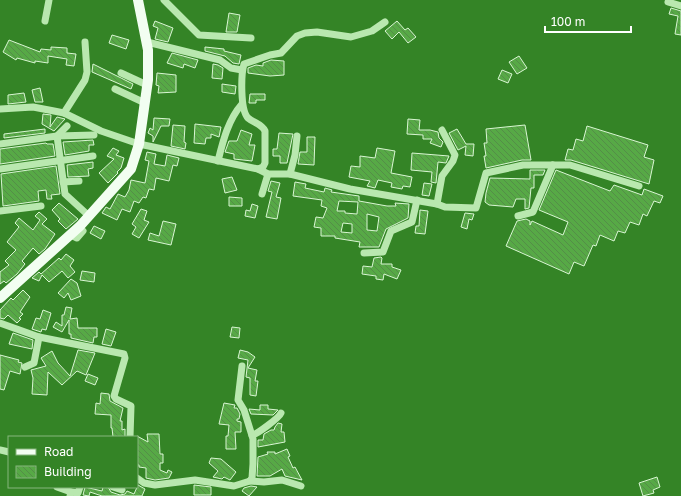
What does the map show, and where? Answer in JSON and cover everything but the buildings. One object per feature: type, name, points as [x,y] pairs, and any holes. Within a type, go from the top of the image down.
[{"type":"main road","points":[[0,298],[71,235],[131,169],[139,144],[149,61],[147,42],[138,0]]},
{"type":"street","points":[[45,21],[49,0]]},
{"type":"street","points":[[164,0],[199,35],[251,38]]},
{"type":"street","points":[[668,2],[681,6]]},
{"type":"street","points":[[258,169],[265,163],[265,131],[264,127],[248,118],[242,104],[242,70],[244,64],[248,61],[281,53],[301,34],[317,32],[351,37],[372,31],[385,22]]},
{"type":"street","points":[[64,113],[85,80],[87,72],[85,42]]},
{"type":"street","points":[[147,42],[220,60],[231,68],[242,70]]},
{"type":"street","points":[[121,73],[147,85]]},
{"type":"street","points":[[115,89],[145,103]]},
{"type":"street","points":[[218,160],[224,136],[237,110],[242,104]]},
{"type":"street","points":[[0,109],[36,107],[64,113],[101,131],[139,144],[258,169],[268,174],[290,174],[350,189],[417,200],[446,207],[475,209],[487,172],[523,165],[577,166],[639,186]]},
{"type":"street","points":[[57,136],[67,126]]},
{"type":"street","points":[[437,204],[442,176],[453,161],[455,155],[442,130]]},
{"type":"street","points":[[0,144],[57,136],[94,135]]},
{"type":"street","points":[[57,136],[63,182],[68,198],[89,216]]},
{"type":"street","points":[[290,174],[295,155],[297,136]]},
{"type":"street","points":[[0,169],[93,156]]},
{"type":"street","points":[[518,216],[533,212],[553,165]]},
{"type":"street","points":[[262,194],[268,174]]},
{"type":"street","points":[[63,182],[79,181]]},
{"type":"street","points":[[364,253],[383,252],[391,232],[412,222],[417,200]]},
{"type":"street","points":[[0,211],[41,206]]},
{"type":"street","points":[[71,235],[77,238],[83,231]]},
{"type":"street","points":[[0,323],[39,337],[124,354],[126,358],[114,396],[116,399],[130,406],[130,436]]},
{"type":"street","points":[[25,367],[34,363],[39,337]]},
{"type":"street","points":[[242,366],[238,395],[252,435],[253,464],[252,478],[250,481]]},
{"type":"street","points":[[252,435],[260,432],[266,425],[276,420],[281,413]]},
{"type":"street","points":[[138,479],[155,485],[195,480],[234,486],[250,481],[264,482],[282,480],[301,486]]},
{"type":"street","points":[[59,488],[70,494],[76,494],[79,488]]}]
